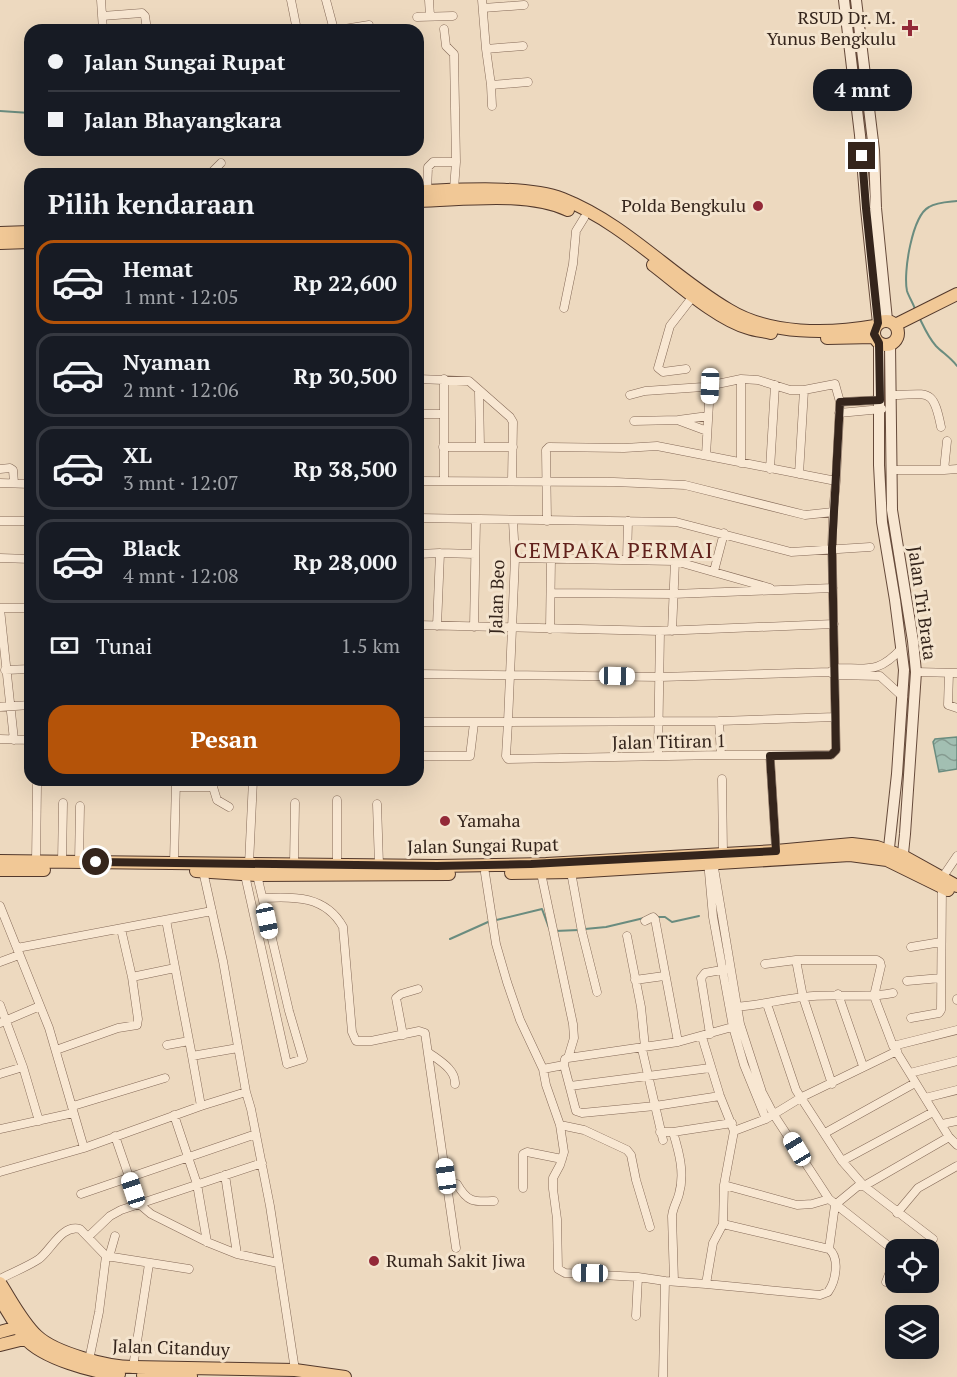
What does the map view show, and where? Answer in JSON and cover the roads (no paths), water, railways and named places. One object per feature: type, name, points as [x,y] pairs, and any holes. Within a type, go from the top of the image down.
[{"type":"main road","points":[[424,200],[506,190],[561,198],[603,219],[696,292]]},
{"type":"main road","points":[[424,191],[536,202],[560,207],[584,218],[617,238],[696,292],[735,313],[777,327],[822,331],[885,331],[910,323],[957,294]]},
{"type":"main road","points":[[0,234],[24,232]]},
{"type":"main road","points":[[0,243],[24,242]]},
{"type":"main road","points":[[926,314],[957,301]]},
{"type":"main road","name":"Jalan Sungai Rupat","points":[[0,861],[79,862],[203,871],[541,873],[852,844],[888,855],[957,886]]},
{"type":"main road","name":"Jalan Sungai Rupat","points":[[0,870],[174,863],[250,871],[294,864],[546,864],[888,855]]},
{"type":"main road","name":"Jalan Sungai Rupat","points":[[942,881],[957,895]]},
{"type":"main road","name":"Jalan Citanduy","points":[[0,1281],[23,1325],[48,1353],[109,1374],[247,1377]]},
{"type":"main road","points":[[0,1299],[23,1325],[0,1332]]},
{"type":"main road","points":[[0,1345],[32,1337]]},
{"type":"main road","name":"Jalan Citanduy","points":[[32,1337],[89,1360],[119,1367],[295,1370],[345,1377]]},
{"type":"street","points":[[101,0],[103,24]]},
{"type":"street","points":[[291,0],[296,24]]},
{"type":"street","points":[[326,0],[334,24]]},
{"type":"street","points":[[429,0],[430,16]]},
{"type":"street","points":[[844,0],[885,331]]},
{"type":"street","points":[[856,0],[874,150],[875,248]]},
{"type":"street","points":[[492,106],[492,85],[486,49],[483,4],[524,5]]},
{"type":"street","points":[[102,16],[142,13],[146,24]]},
{"type":"street","points":[[417,17],[453,16]]},
{"type":"street","points":[[444,29],[446,46],[454,54],[456,96],[454,195]]},
{"type":"street","points":[[486,49],[523,46]]},
{"type":"street","points":[[492,85],[528,82]]},
{"type":"street","points":[[424,187],[430,164],[456,162]]},
{"type":"street","points":[[216,168],[221,163]]},
{"type":"street","points":[[564,308],[573,264],[576,231],[584,218]]},
{"type":"street","points":[[686,369],[663,372],[658,368],[670,326],[696,292]]},
{"type":"street","name":"Jalan Tri Brata","points":[[885,331],[891,395],[884,406],[892,470],[892,510],[901,599],[904,749],[902,861]]},
{"type":"street","name":"Jalan Tri Brata","points":[[885,331],[884,406],[879,465],[882,522],[913,640],[916,672],[888,855]]},
{"type":"street","points":[[424,379],[469,381],[510,417],[513,422],[513,481]]},
{"type":"street","points":[[444,379],[444,481]]},
{"type":"street","points":[[741,379],[741,464]]},
{"type":"street","points":[[424,722],[659,722],[835,717],[832,548],[840,402],[835,384],[804,390],[790,390],[758,380],[741,379],[710,386],[630,395]]},
{"type":"street","points":[[770,469],[775,385]]},
{"type":"street","points":[[706,455],[710,386]]},
{"type":"street","points":[[799,474],[804,390]]},
{"type":"street","points":[[479,392],[480,447]]},
{"type":"street","points":[[891,395],[925,394],[932,398],[937,406],[941,427]]},
{"type":"street","points":[[840,402],[884,406]]},
{"type":"street","points":[[839,413],[884,406]]},
{"type":"street","points":[[424,414],[444,414]]},
{"type":"street","points":[[634,421],[678,420],[708,416]]},
{"type":"street","points":[[678,420],[707,431]]},
{"type":"street","points":[[944,470],[947,441]]},
{"type":"street","points":[[547,521],[546,450],[549,447],[657,446],[836,481]]},
{"type":"street","points":[[443,447],[513,447]]},
{"type":"street","points":[[0,469],[13,470],[14,483]]},
{"type":"street","points":[[892,470],[957,469]]},
{"type":"street","points":[[424,481],[685,485],[798,513],[833,512]]},
{"type":"street","points":[[0,483],[24,484]]},
{"type":"street","points":[[424,518],[685,523],[791,552],[870,547]]},
{"type":"street","points":[[0,520],[24,521]]},
{"type":"street","points":[[474,627],[476,520]]},
{"type":"street","name":"Jalan Beo","points":[[508,759],[506,756],[515,558],[513,521]]},
{"type":"street","points":[[627,560],[628,521]]},
{"type":"street","points":[[714,571],[724,533]]},
{"type":"street","points":[[437,626],[440,553]]},
{"type":"street","points":[[424,554],[475,554]]},
{"type":"street","points":[[0,558],[24,559]]},
{"type":"street","points":[[515,558],[675,561],[775,590]]},
{"type":"street","points":[[550,629],[551,558]]},
{"type":"street","points":[[672,631],[675,561]]},
{"type":"street","points":[[551,592],[673,594],[833,588]]},
{"type":"street","points":[[14,740],[0,608],[24,608]]},
{"type":"street","points":[[424,625],[672,631],[834,624]]},
{"type":"street","points":[[658,756],[660,631]]},
{"type":"street","points":[[424,674],[660,677],[834,672],[884,665],[902,648]]},
{"type":"street","points":[[5,670],[24,669]]},
{"type":"street","points":[[834,672],[880,676],[903,697]]},
{"type":"street","points":[[916,672],[953,673],[948,705],[957,708]]},
{"type":"street","points":[[0,707],[24,705]]},
{"type":"street","name":"Jalan Titiran 1","points":[[508,759],[831,755],[836,750],[835,717]]},
{"type":"street","points":[[719,721],[721,755]]},
{"type":"street","points":[[424,756],[471,756],[474,723]]},
{"type":"street","points":[[0,740],[24,740]]},
{"type":"street","points":[[770,756],[776,851]]},
{"type":"street","points":[[722,779],[713,858],[727,969],[737,1026],[770,1117],[832,1202],[885,1245]]},
{"type":"street","points":[[36,862],[37,786]]},
{"type":"street","points":[[174,863],[176,786]]},
{"type":"street","points":[[213,786],[217,801],[229,807]]},
{"type":"street","points":[[250,871],[262,898],[303,1059],[287,1064],[275,1016],[250,871],[253,786]]},
{"type":"street","points":[[337,800],[337,865]]},
{"type":"street","points":[[62,862],[63,803]]},
{"type":"street","points":[[294,864],[295,803]]},
{"type":"street","points":[[377,804],[379,865]]},
{"type":"street","points":[[79,862],[80,806]]},
{"type":"street","points":[[910,1018],[939,1013],[942,1006],[942,881],[957,856]]},
{"type":"street","points":[[203,871],[262,1163],[295,1370]]},
{"type":"street","points":[[571,872],[582,932],[597,992]]},
{"type":"street","points":[[486,873],[496,944],[512,999],[543,1069],[560,1125],[564,1152],[553,1178],[558,1269],[565,1273],[638,1277],[825,1294],[830,1290],[836,1261],[834,1253],[829,1249],[723,1224]]},
{"type":"street","points":[[541,873],[573,1024],[574,1038],[566,1061],[570,1086],[579,1113],[655,1106],[720,1096]]},
{"type":"street","points":[[262,898],[294,896],[304,898],[327,907],[338,916],[343,927],[353,1038],[360,1042],[423,1032],[426,1037],[456,1248]]},
{"type":"street","points":[[0,906],[56,1050],[84,1148]]},
{"type":"street","points":[[0,962],[18,952],[212,911]]},
{"type":"street","points":[[645,921],[654,917],[656,919],[664,976],[678,1042]]},
{"type":"street","points":[[166,920],[201,1106]]},
{"type":"street","points":[[56,1050],[118,1028],[137,1025],[132,977],[121,929]]},
{"type":"street","points":[[627,936],[641,1007],[643,1048],[662,1136],[673,1132],[733,1127],[770,1117],[802,1097],[832,1084],[895,1048],[957,1030]]},
{"type":"street","points":[[911,947],[941,942]]},
{"type":"street","points":[[796,960],[803,997],[832,1084]]},
{"type":"street","points":[[765,964],[796,960],[879,961],[881,966],[874,996],[895,1048],[933,1112],[957,1145]]},
{"type":"street","points":[[132,977],[175,968]]},
{"type":"street","points":[[706,1284],[713,1243],[723,1224],[724,1185],[733,1127],[710,1068],[701,978],[705,974],[727,969]]},
{"type":"street","points":[[635,980],[664,976]]},
{"type":"street","points":[[907,981],[941,978]]},
{"type":"street","points":[[403,1035],[396,998],[401,994],[418,989]]},
{"type":"street","points":[[734,1007],[803,997],[838,994],[874,996],[893,993]]},
{"type":"street","points":[[838,994],[863,1066]]},
{"type":"street","points":[[767,1004],[796,1090],[842,1161],[864,1186],[933,1239]]},
{"type":"street","points":[[0,1005],[3,1022],[23,1067],[39,1121]]},
{"type":"street","points":[[3,1022],[40,1006]]},
{"type":"street","points":[[275,1016],[289,1011]]},
{"type":"street","points":[[543,1069],[566,1061],[706,1036],[737,1026]]},
{"type":"street","points":[[167,1046],[189,1041]]},
{"type":"street","points":[[192,1056],[238,1048]]},
{"type":"street","points":[[428,1052],[455,1075],[455,1084]]},
{"type":"street","points":[[910,1073],[957,1061]]},
{"type":"street","points":[[0,1074],[23,1067]]},
{"type":"street","points":[[570,1086],[710,1068]]},
{"type":"street","points":[[0,1129],[39,1121],[165,1078]]},
{"type":"street","points":[[825,1133],[915,1083]]},
{"type":"street","points":[[925,1098],[957,1090]]},
{"type":"street","points":[[0,1172],[84,1148],[246,1092]]},
{"type":"street","points":[[842,1161],[933,1112]]},
{"type":"street","points":[[174,1115],[197,1184],[207,1242]]},
{"type":"street","points":[[942,1124],[957,1121]]},
{"type":"street","points":[[560,1125],[584,1130],[627,1150],[631,1155],[650,1227]]},
{"type":"street","points":[[673,1132],[681,1159],[680,1193],[673,1207],[672,1216],[674,1281]]},
{"type":"street","points":[[81,1194],[256,1134]]},
{"type":"street","points":[[115,1136],[138,1203],[151,1214],[237,1254],[278,1263]]},
{"type":"street","points":[[724,1185],[797,1205],[832,1202],[949,1137]]},
{"type":"street","points":[[523,1188],[522,1157],[524,1154],[527,1152],[562,1159]]},
{"type":"street","points":[[88,1237],[110,1216],[138,1203],[262,1163]]},
{"type":"street","points":[[897,1213],[918,1188],[957,1166]]},
{"type":"street","points":[[225,1175],[237,1254]]},
{"type":"street","points":[[447,1184],[457,1184],[466,1198],[470,1200],[494,1201]]},
{"type":"street","points":[[829,1249],[832,1202]]},
{"type":"street","points":[[0,1281],[39,1259],[72,1228],[80,1229],[107,1256],[189,1269]]},
{"type":"street","points":[[89,1360],[107,1256],[115,1236]]},
{"type":"street","points":[[132,1368],[148,1264]]},
{"type":"street","points":[[636,1316],[638,1277]]},
{"type":"street","points":[[663,1377],[665,1281]]},
{"type":"water","points":[[957,737],[957,769],[939,772],[933,742],[935,739]]},
{"type":"waterway","points":[[0,111],[24,113]]},
{"type":"waterway","points":[[915,309],[907,291],[906,272],[910,246],[918,221],[923,212],[932,205],[957,201]]},
{"type":"waterway","points":[[919,317],[933,343],[957,366]]},
{"type":"waterway","points":[[450,939],[488,922],[542,909],[549,928]]},
{"type":"waterway","points":[[656,917],[665,917],[672,922],[699,916]]},
{"type":"waterway","points":[[585,929],[606,927],[644,918]]},
{"type":"waterway","points":[[555,931],[579,930]]},
{"type":"place","name":"RSUD Dr. M. Yunus Bengkulu","points":[[910,28]]},
{"type":"place","name":"Polda Bengkulu","points":[[758,206]]},
{"type":"place","name":"Yamaha","points":[[445,821]]},
{"type":"place","name":"Rumah Sakit Jiwa","points":[[374,1261]]},
{"type":"district","name":"CEMPAKA PERMAI","points":[[614,551]]}]
